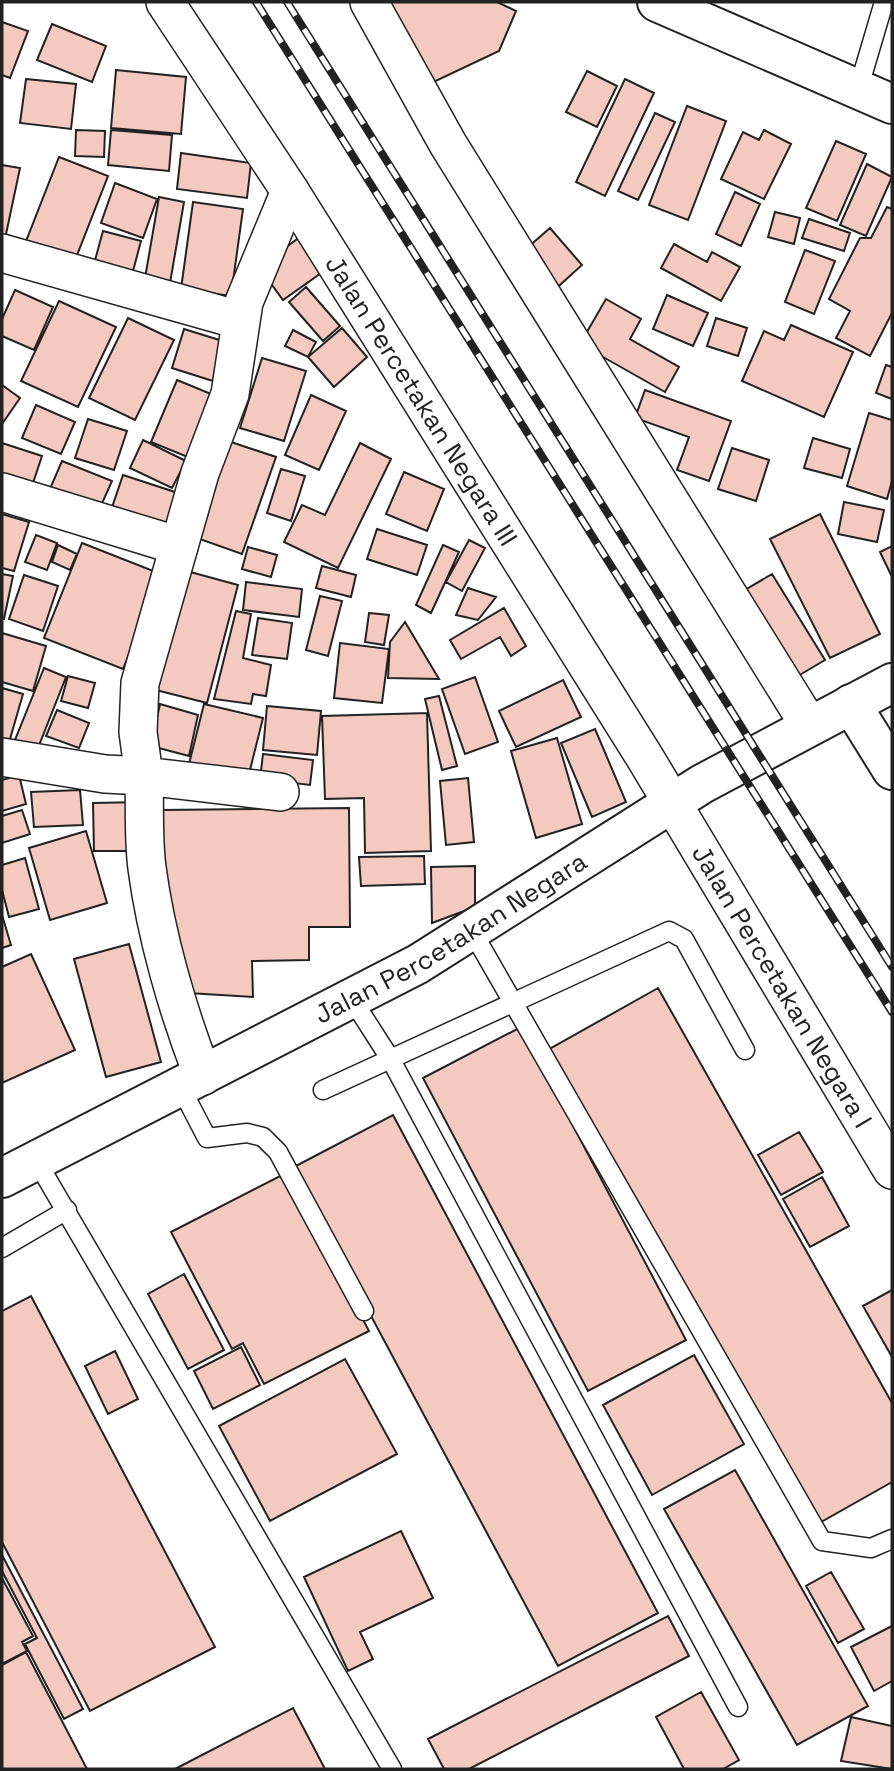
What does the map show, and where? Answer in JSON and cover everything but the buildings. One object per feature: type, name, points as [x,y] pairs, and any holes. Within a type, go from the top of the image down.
[{"type":"main road","points":[[657,2],[875,97]]},
{"type":"main road","name":"Jalan Percetakan Negara","points":[[2,1178],[418,964],[672,803],[809,725],[892,683]]},
{"type":"main road","points":[[851,704],[892,770]]},
{"type":"street","name":"Jalan Percetakan Negara III","points":[[165,2],[290,191],[672,803]]},
{"type":"street","points":[[369,2],[455,156],[809,725]]},
{"type":"street","points":[[192,1081],[190,1041],[152,901],[146,865],[144,776],[138,732],[140,683],[200,473],[230,394],[239,320],[263,252],[290,191]]},
{"type":"street","points":[[2,253],[239,320]]},
{"type":"street","points":[[2,492],[179,546]]},
{"type":"street","points":[[2,757],[105,774],[280,792]]},
{"type":"street","name":"Jalan Percetakan Negara I","points":[[672,803],[892,1170]]},
{"type":"lane","points":[[875,97],[884,2]]},
{"type":"lane","points":[[472,931],[822,1541],[871,1548],[892,1539]]},
{"type":"lane","points":[[323,1090],[669,931],[684,939],[745,1050]]},
{"type":"lane","points":[[352,999],[391,1060],[738,1707]]},
{"type":"lane","points":[[192,1081],[207,1138],[247,1133],[263,1137],[278,1152],[364,1311]]},
{"type":"lane","points":[[36,1160],[393,1769]]},
{"type":"lane","points":[[2,1248],[67,1210]]},
{"type":"railway","points":[[256,2],[892,1012]]},
{"type":"railway","points":[[287,2],[892,967]]}]
